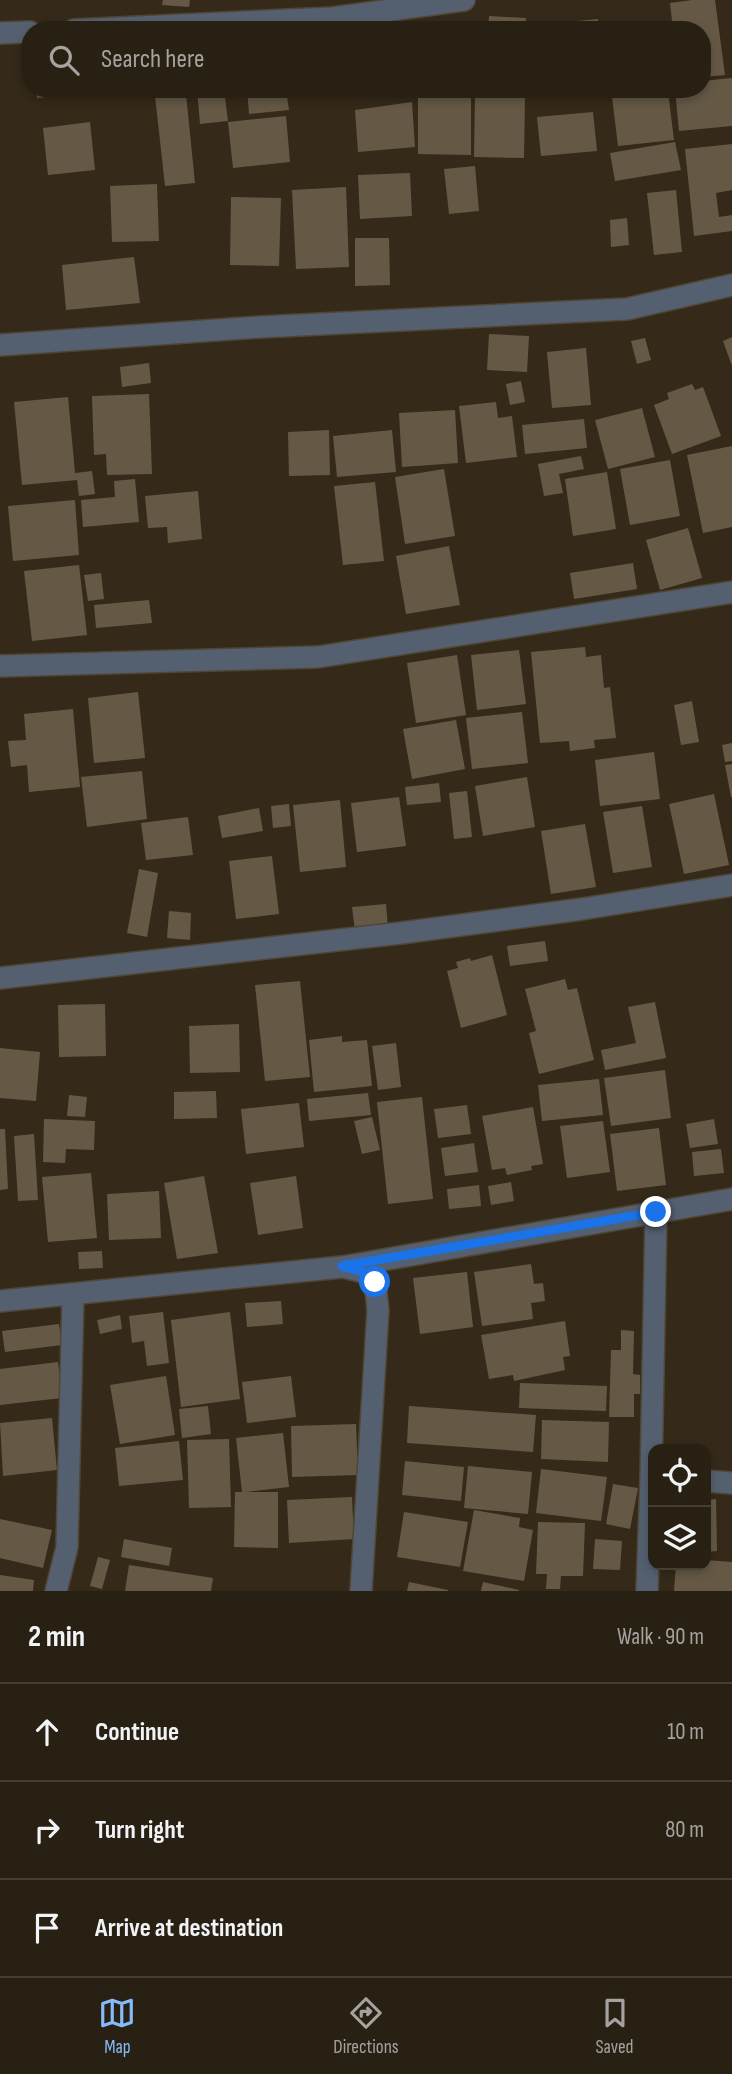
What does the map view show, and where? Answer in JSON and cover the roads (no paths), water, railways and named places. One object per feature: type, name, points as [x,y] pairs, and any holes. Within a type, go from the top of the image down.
[{"type":"street","points":[[185,21],[464,0]]},
{"type":"street","points":[[0,33],[21,32]]},
{"type":"street","points":[[0,345],[260,327],[627,309],[732,285]]},
{"type":"street","points":[[0,666],[318,657],[732,592]]},
{"type":"street","points":[[0,978],[401,933],[732,886]]},
{"type":"street","points":[[0,1301],[342,1266],[732,1199]]},
{"type":"street","points":[[653,1444],[656,1212]]},
{"type":"street","points":[[342,1266],[363,1272],[375,1282],[378,1310],[361,1591]]},
{"type":"street","points":[[56,1591],[67,1547],[73,1294]]},
{"type":"street","points":[[711,1481],[732,1483]]},
{"type":"street","points":[[647,1591],[651,1507]]}]
